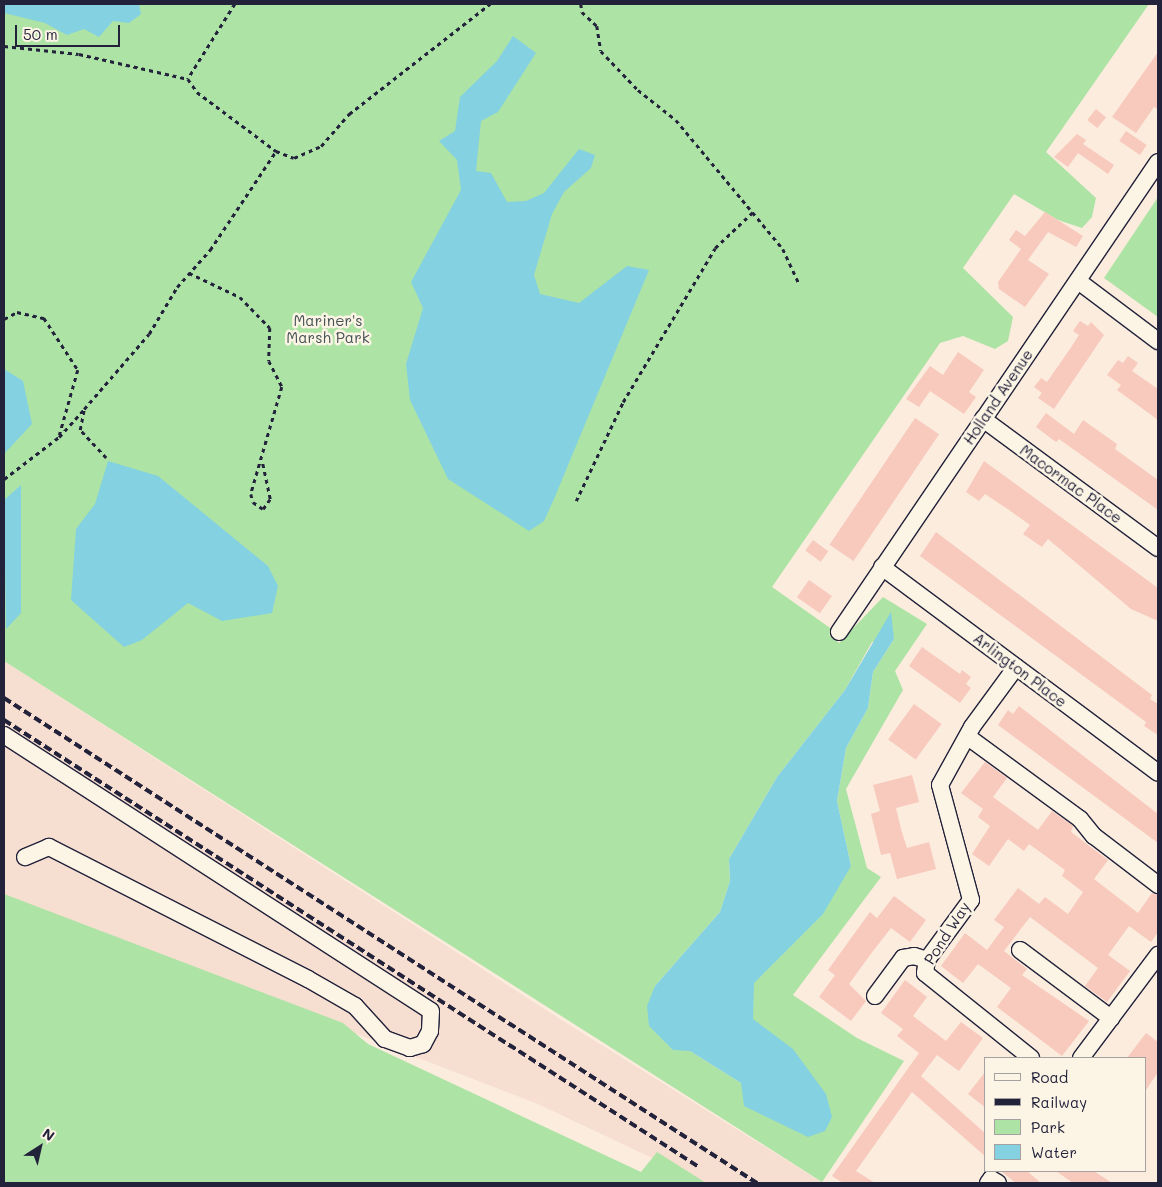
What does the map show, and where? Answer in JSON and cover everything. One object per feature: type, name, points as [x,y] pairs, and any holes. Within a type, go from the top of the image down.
[{"type":"street","name":"Holland Avenue","points":[[839,632],[1158,162]]},
{"type":"street","points":[[1078,281],[1158,341]]},
{"type":"street","name":"Macormac Place","points":[[983,419],[1158,548]]},
{"type":"street","name":"Arlington Place","points":[[882,567],[1158,773]]},
{"type":"street","name":"Pond Way","points":[[1016,668],[968,737],[940,791],[971,900],[928,960],[928,980],[1030,1057]]},
{"type":"street","points":[[4,735],[430,1011],[430,1031],[423,1044],[410,1048],[385,1040],[348,1002],[75,860],[49,847],[25,857]]},
{"type":"street","points":[[968,737],[1080,819],[1094,836],[1158,885]]},
{"type":"street","points":[[1020,950],[1111,1018]]},
{"type":"street","points":[[1082,1057],[1158,955]]},
{"type":"street","points":[[875,996],[903,958],[914,956],[928,960]]},
{"type":"street","points":[[988,1183],[991,1179],[998,1183]]},
{"type":"path","points":[[188,79],[234,4]]},
{"type":"path","points":[[4,46],[79,54],[188,79],[197,92],[276,151],[294,158],[321,146],[349,114],[490,4]]},
{"type":"path","points":[[582,4],[582,12],[597,26],[601,51],[638,90],[676,120],[783,249],[799,284]]},
{"type":"path","points":[[4,479],[58,438],[149,334],[189,273],[210,250],[276,151]]},
{"type":"path","points":[[576,502],[623,402],[715,248],[753,212]]},
{"type":"path","points":[[189,273],[240,297],[270,328],[269,360],[282,386],[281,397],[251,494],[253,502],[263,509],[270,499],[262,461]]},
{"type":"path","points":[[4,319],[17,312],[44,318],[78,370],[58,438]]},
{"type":"path","points":[[84,409],[80,430],[106,458]]},
{"type":"shaded area","points":[[4,661],[563,1021],[823,1183],[705,1183],[538,1104],[4,898]]},
{"type":"green space","name":"Mariner's Marsh Park","points":[[4,4],[1149,4],[1046,152],[1096,198],[1092,217],[1082,228],[1058,220],[1014,194],[963,268],[1013,317],[1008,341],[995,349],[963,336],[940,343],[772,587],[833,630],[829,635],[839,643],[883,597],[927,624],[895,671],[903,690],[846,789],[867,868],[881,877],[793,995],[857,1038],[904,1061],[822,1182],[4,661]],"holes":[[[894,639],[873,672],[868,708],[846,748],[837,801],[851,866],[754,982],[741,1083],[690,1051],[655,986],[720,912],[730,881],[729,859],[777,777],[845,690],[872,642]]]},
{"type":"green space","points":[[1158,197],[1158,317],[1104,278]]},
{"type":"green space","points":[[4,894],[343,1023],[368,1044],[641,1172],[657,1152],[706,1183],[4,1183]]},
{"type":"water","points":[[4,4],[139,4],[141,14],[129,23],[113,21],[99,37],[84,29],[67,35],[45,23],[4,13]]},
{"type":"water","points":[[513,36],[536,53],[498,112],[481,121],[476,171],[491,173],[507,202],[526,201],[544,193],[579,149],[595,155],[591,168],[564,192],[552,214],[534,275],[540,294],[579,303],[627,266],[649,270],[544,521],[529,531],[448,479],[410,400],[406,364],[423,308],[411,282],[461,190],[457,160],[439,141],[455,131],[460,97],[497,61]]},
{"type":"water","points":[[4,369],[23,381],[32,424],[4,454]]},
{"type":"water","points":[[108,461],[158,476],[268,566],[278,586],[272,613],[222,621],[188,603],[142,640],[124,647],[71,600],[76,529],[95,504]]},
{"type":"water","points":[[21,485],[21,613],[6,629],[4,500]]},
{"type":"water","points":[[891,612],[894,639],[873,672],[868,708],[846,748],[837,801],[851,866],[823,914],[754,983],[753,1019],[793,1049],[826,1094],[832,1117],[825,1131],[808,1137],[744,1106],[741,1083],[690,1051],[673,1050],[649,1026],[647,1006],[655,986],[720,912],[730,881],[729,859],[777,777],[845,690]]},
{"type":"building","points":[[1158,52],[1158,109],[1154,107],[1136,133],[1112,117]]},
{"type":"building","points":[[1096,109],[1106,117],[1097,128],[1087,120]]},
{"type":"building","points":[[1126,131],[1147,145],[1140,155],[1119,141]]},
{"type":"building","points":[[1077,134],[1086,140],[1083,144],[1114,165],[1108,174],[1078,153],[1068,167],[1054,157]]},
{"type":"building","points":[[1045,212],[1083,236],[1076,247],[1048,232],[1028,260],[1049,274],[1025,307],[999,289],[998,282],[1021,249],[1009,240],[1016,230],[1025,236]]},
{"type":"building","points":[[1080,321],[1088,326],[1091,322],[1104,335],[1054,409],[1038,398],[1042,393],[1034,387],[1041,378],[1047,382],[1070,349],[1079,335],[1073,331]]},
{"type":"building","points":[[958,352],[984,370],[969,392],[976,397],[964,414],[930,391],[919,407],[906,399],[930,366],[943,375]]},
{"type":"building","points":[[1128,356],[1138,363],[1132,371],[1158,389],[1158,420],[1117,390],[1121,385],[1107,375],[1118,360],[1123,363]]},
{"type":"building","points":[[1046,413],[1074,434],[1083,420],[1117,444],[1115,449],[1158,480],[1158,510],[1059,439],[1056,442],[1036,427]]},
{"type":"building","points":[[915,418],[939,434],[853,561],[829,545]]},
{"type":"building","points":[[984,461],[1158,588],[1158,621],[1131,609],[1048,539],[1042,547],[1023,534],[1030,525],[1009,510],[985,494],[979,501],[966,492]]},
{"type":"building","points":[[936,532],[1152,695],[1150,699],[1158,704],[1158,735],[1144,726],[1146,722],[920,556]]},
{"type":"building","points":[[813,540],[828,551],[821,562],[805,551]]},
{"type":"building","points":[[809,580],[832,596],[820,613],[797,597]]},
{"type":"building","points":[[922,647],[960,674],[962,670],[971,677],[966,684],[971,688],[960,703],[909,666]]},
{"type":"building","points":[[914,704],[942,724],[916,760],[888,740]]},
{"type":"building","points":[[1019,706],[1158,814],[1158,843],[998,725],[1008,710],[1013,714]]},
{"type":"building","points":[[985,762],[1007,778],[993,797],[1038,830],[1052,811],[1073,826],[1071,832],[1108,860],[1094,879],[1138,913],[1152,893],[1158,895],[1158,932],[1151,942],[1129,926],[1108,955],[1130,971],[1107,1002],[1085,986],[1098,968],[1030,917],[1004,951],[1027,969],[1022,975],[1089,1021],[1062,1056],[997,1007],[1011,988],[978,964],[963,983],[941,966],[965,933],[987,950],[1004,927],[994,920],[1018,888],[1039,904],[1045,897],[1068,914],[1083,892],[1062,876],[1065,870],[1029,844],[1024,851],[1008,839],[989,866],[972,854],[990,826],[978,817],[983,809],[961,793]]},
{"type":"building","points":[[912,775],[919,802],[896,808],[901,829],[907,848],[929,842],[936,869],[897,879],[890,853],[881,855],[871,814],[880,811],[873,785]]},
{"type":"building","points":[[894,896],[926,920],[910,942],[891,928],[873,951],[849,984],[866,1001],[851,1021],[819,997],[835,975],[828,970],[870,912],[877,918]]},
{"type":"building","points":[[905,980],[927,997],[913,1016],[946,1041],[961,1022],[983,1038],[959,1071],[937,1055],[921,1076],[984,1132],[984,1155],[912,1092],[856,1171],[875,1183],[843,1183],[832,1176],[919,1053],[897,1036],[903,1029],[881,1013]]},
{"type":"building","points":[[1146,1033],[1158,1042],[1158,1072],[1147,1088],[1147,1057],[1128,1057]]},
{"type":"building","points":[[984,1074],[984,1106],[968,1094]]},
{"type":"building","points":[[1002,1172],[1028,1172],[1041,1183],[1016,1183]]},
{"type":"building","points":[[1057,1172],[1096,1172],[1112,1183],[1073,1183]]},
{"type":"railway","points":[[4,698],[757,1183]]},
{"type":"railway","points":[[4,720],[699,1167]]}]
